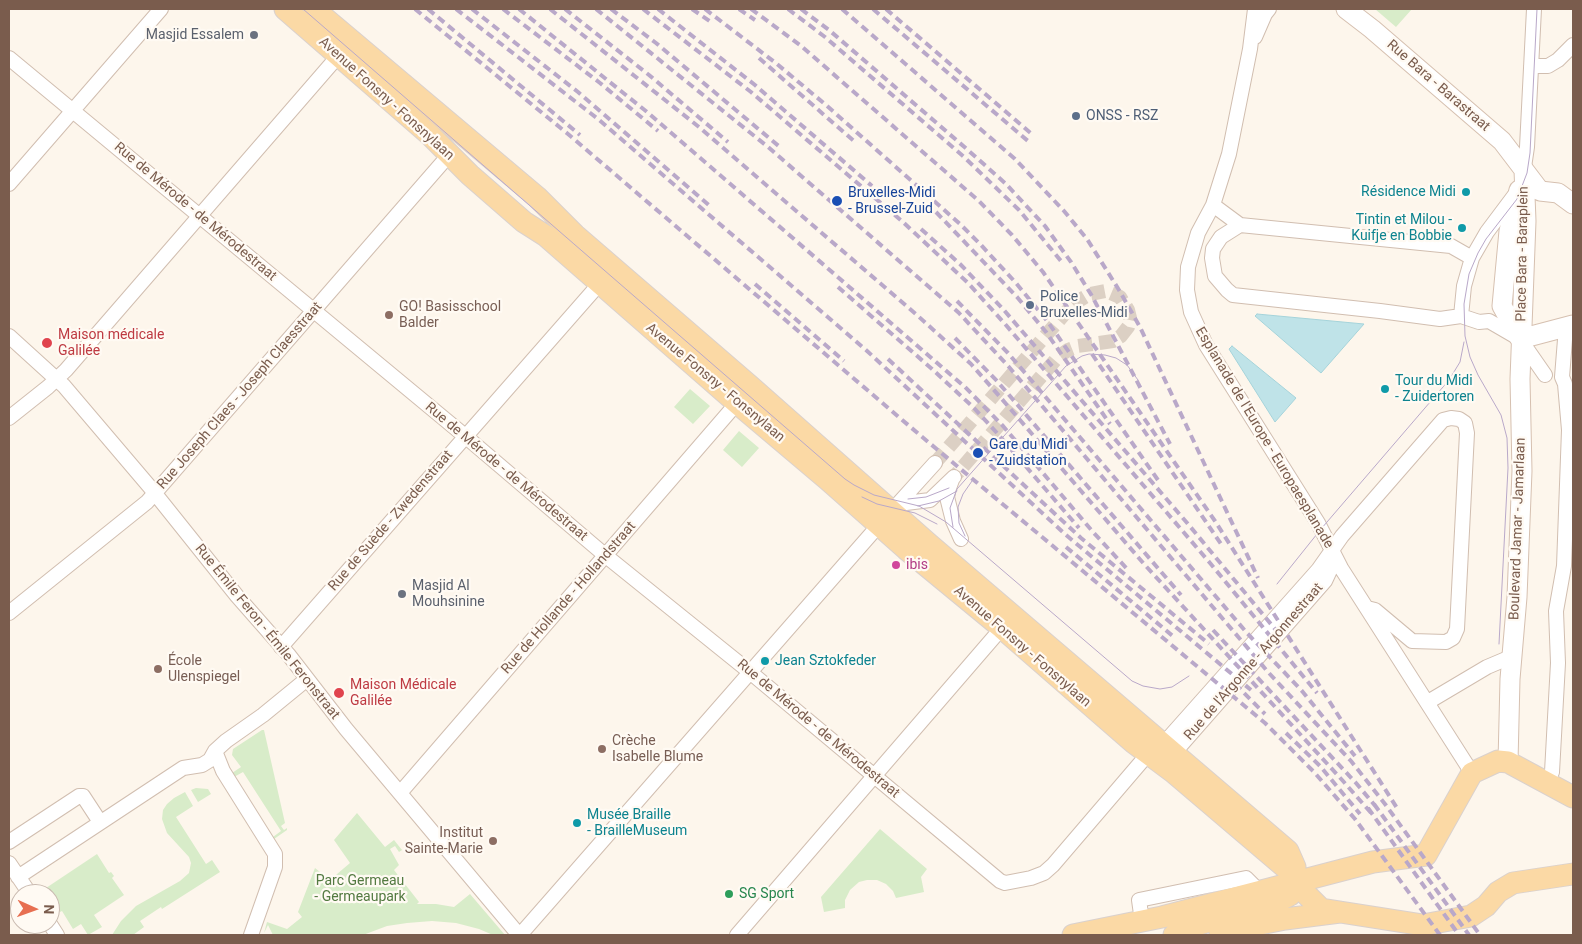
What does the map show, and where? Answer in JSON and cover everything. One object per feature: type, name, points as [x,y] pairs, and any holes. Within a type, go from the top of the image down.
[{"type":"main road","name":"Avenue Fonsny - Fonsnylaan","points":[[285,9],[430,134],[449,155],[524,222],[546,236],[737,403],[807,461],[889,513]]},
{"type":"main road","name":"Rue Bara - Barastraat","points":[[1346,9],[1372,29],[1502,141],[1524,170]]},
{"type":"main road","name":"Avenue Fonsny - Fonsnylaan","points":[[320,14],[537,197],[575,235],[750,386],[1007,622],[1161,749]]},
{"type":"main road","name":"Place Bara - Baraplein","points":[[1524,170],[1540,191],[1558,193],[1573,204]]},
{"type":"main road","name":"Place Bara - Baraplein","points":[[1524,170],[1509,231],[1502,306],[1520,338],[1570,326]]},
{"type":"main road","name":"Boulevard Jamar - Jamarlaan","points":[[1503,762],[1513,656],[1522,471],[1520,338]]},
{"type":"main road","points":[[1161,749],[1288,851],[1295,867],[1294,882],[1290,895],[1274,903],[1182,929],[1174,935]]},
{"type":"main road","points":[[1161,749],[1173,772],[1287,869],[1294,882],[1322,909],[1423,925],[1471,916],[1486,906],[1498,892],[1513,883],[1573,874]]},
{"type":"main road","points":[[1073,935],[1142,921],[1373,862],[1426,855],[1472,773],[1503,762],[1573,798]]},
{"type":"main road","points":[[1205,935],[1285,919],[1340,912]]},
{"type":"street","points":[[9,184],[161,9]]},
{"type":"street","points":[[1250,49],[1255,9]]},
{"type":"street","points":[[1250,49],[1269,9]]},
{"type":"street","points":[[1524,170],[1527,147],[1534,9]]},
{"type":"street","points":[[9,418],[57,379],[333,62],[338,55],[336,45],[320,14]]},
{"type":"street","points":[[1531,66],[1548,66],[1558,60],[1573,45]]},
{"type":"street","name":"Esplanade de l'Europe - Europaesplanade","points":[[1250,49],[1233,141],[1213,205],[1198,233],[1188,267],[1188,300],[1195,323],[1206,345],[1318,523],[1341,568],[1472,773]]},
{"type":"street","name":"Rue de Mérode - de Mérodestraat","points":[[9,58],[465,436],[606,556],[750,672],[1000,881],[1005,883]]},
{"type":"street","name":"Rue Joseph Claes - Joseph Claesstraat","points":[[9,613],[155,494],[449,155]]},
{"type":"street","name":"Place Bara - Baraplein","points":[[1520,338],[1488,321],[1479,322],[1461,316],[1464,286],[1472,258],[1487,232],[1515,195],[1524,170]]},
{"type":"street","points":[[1213,205],[1240,225],[1451,246],[1472,258]]},
{"type":"street","points":[[1240,225],[1222,237],[1213,249],[1212,258],[1215,276],[1233,295],[1440,319],[1461,316]]},
{"type":"street","points":[[595,252],[597,281]]},
{"type":"street","name":"Rue de Suède - Zwedenstraat","points":[[282,647],[591,293],[597,281]]},
{"type":"street","points":[[1547,784],[1552,772],[1558,663],[1556,611],[1564,566],[1569,430],[1565,384],[1562,377],[1570,326]]},
{"type":"street","name":"Rue Émile Feron - Émile Feronstraat","points":[[9,336],[57,379],[155,494],[237,596],[282,647],[346,729],[519,935]]},
{"type":"street","points":[[1520,338],[1545,375]]},
{"type":"street","name":"Rue de Hollande - Hollandstraat","points":[[400,793],[737,403]]},
{"type":"street","name":"Rue de l'Argonne - Argonnestraat","points":[[1005,883],[1031,878],[1044,873],[1053,865],[1161,749],[1194,709],[1318,570],[1342,536],[1443,420],[1451,418],[1459,419],[1465,423],[1467,432],[1458,629],[1453,638],[1446,642],[1429,643]]},
{"type":"street","points":[[519,935],[889,513],[935,464]]},
{"type":"street","points":[[926,514],[930,504],[954,477],[949,488],[948,497],[953,521],[961,539]]},
{"type":"street","points":[[889,513],[930,500],[939,493]]},
{"type":"street","name":"Rue de l'Argonne - Argonnestraat","points":[[1161,749],[1182,744],[1325,581],[1332,566],[1333,551]]},
{"type":"street","name":"Esplanade de l'Europe - Europaesplanade","points":[[1367,608],[1375,610],[1412,640],[1429,643]]},
{"type":"street","points":[[737,935],[1007,622]]},
{"type":"street","points":[[1428,702],[1487,667],[1513,656]]},
{"type":"street","points":[[18,876],[183,768],[196,767],[210,760],[215,751],[226,741],[263,715],[307,679]]},
{"type":"street","points":[[1194,709],[1205,718]]},
{"type":"street","points":[[215,751],[223,771],[275,854],[276,867],[251,935]]},
{"type":"street","points":[[9,842],[78,796],[83,796],[100,822]]},
{"type":"street","points":[[9,863],[23,884]]},
{"type":"green space","points":[[1375,9],[1412,9],[1396,27]]},
{"type":"green space","points":[[690,389],[710,406],[693,424],[674,407]]},
{"type":"green space","points":[[739,431],[759,448],[742,467],[723,450]]},
{"type":"green space","points":[[264,730],[285,823],[281,826],[284,830],[287,828],[287,830],[274,839],[273,837],[281,831],[243,772],[234,777],[232,773],[241,767],[232,755],[233,749]]},
{"type":"green space","points":[[196,788],[208,789],[211,794],[198,802],[191,790]]},
{"type":"green space","points":[[185,792],[193,806],[176,817],[206,864],[212,860],[220,872],[140,921],[144,927],[133,935],[112,935],[121,921],[136,906],[180,881],[189,873],[191,863],[189,857],[167,833],[162,819],[163,810],[167,804]]},
{"type":"green space","name":"Parc Germeau - Germeaupark","points":[[357,813],[385,847],[394,840],[402,850],[399,852],[395,846],[390,849],[399,865],[394,870],[419,902],[417,904],[436,904],[454,907],[470,894],[505,935],[493,935],[456,923],[432,921],[387,926],[363,935],[273,935],[268,925],[264,933],[267,922],[287,929],[302,917],[298,912],[315,868],[330,880],[350,863],[334,840]]},
{"type":"green space","points":[[880,829],[927,869],[921,877],[924,892],[896,898],[893,891],[886,884],[877,880],[867,880],[859,882],[850,890],[845,900],[845,908],[824,912],[821,897]]},
{"type":"green space","points":[[97,854],[109,873],[111,872],[114,876],[112,878],[124,895],[94,915],[102,927],[88,935],[81,924],[73,929],[62,911],[60,912],[60,884],[52,884]]},
{"type":"water","points":[[1257,314],[1364,324],[1321,373],[1255,316]]},
{"type":"water","points":[[1232,346],[1296,398],[1275,422],[1229,349]]},
{"type":"tunnel","points":[[935,463],[1067,311],[1090,294],[1106,291],[1120,297],[1128,310],[1130,318],[1128,327],[1121,336],[1113,341],[1078,346],[1058,357],[954,477]]},
{"type":"tram line","points":[[303,9],[845,479],[874,495],[919,506],[946,522],[1132,681],[1143,686],[1160,689],[1172,687],[1189,676]]},
{"type":"tram line","points":[[1499,644],[1508,468],[1507,438],[1501,415],[1470,357],[1465,336],[1464,304],[1469,274],[1478,253],[1486,239],[1517,199],[1527,173],[1530,153],[1537,9]]},
{"type":"tram line","points":[[1277,584],[1321,529],[1449,380],[1460,362],[1464,342]]},
{"type":"tram line","points":[[953,527],[950,508],[957,489],[1066,366],[1089,354],[1105,355],[1116,358],[1127,365],[1138,380]]},
{"type":"tram line","points":[[965,536],[959,523],[958,507],[963,494],[972,481]]},
{"type":"tram line","points":[[908,499],[926,497],[949,488]]},
{"type":"tram line","points":[[918,506],[939,501],[957,491]]},
{"type":"tram line","points":[[862,497],[877,504],[915,513],[937,524]]},
{"type":"railway","points":[[415,9],[568,134],[921,436],[1265,723],[1314,772],[1355,819],[1440,935]]},
{"type":"railway","points":[[428,9],[580,135]]},
{"type":"railway","points":[[456,9],[598,119],[866,350],[1066,535],[1251,690]]},
{"type":"railway","points":[[472,9],[578,92],[710,206]]},
{"type":"railway","points":[[503,9],[600,83],[658,131]]},
{"type":"railway","points":[[519,9],[647,112],[965,387],[1003,426],[1093,532],[1129,571]]},
{"type":"railway","points":[[550,9],[699,127],[971,364],[1144,564],[1372,814]]},
{"type":"railway","points":[[565,9],[649,75],[728,142]]},
{"type":"railway","points":[[596,9],[768,147],[959,313],[1009,367],[1268,672],[1351,761],[1385,804],[1480,935]]},
{"type":"railway","points":[[611,9],[656,43],[781,148]]},
{"type":"railway","points":[[643,9],[751,92],[903,222],[968,283],[1210,563],[1317,693]]},
{"type":"railway","points":[[658,9],[755,85],[872,186]]},
{"type":"railway","points":[[692,9],[711,22]]},
{"type":"railway","points":[[705,9],[777,64],[826,105],[960,224],[981,245],[1048,322],[1160,483]]},
{"type":"railway","points":[[739,9],[755,20]]},
{"type":"railway","points":[[751,9],[800,45],[979,201],[1012,235],[1043,272],[1215,521],[1397,808]]},
{"type":"railway","points":[[788,9],[825,37],[964,157],[1019,210],[1061,261]]},
{"type":"railway","points":[[801,9],[829,30],[969,151],[1006,184],[1045,226],[1071,262],[1092,296],[1170,444]]},
{"type":"railway","points":[[842,9],[1015,159],[1064,211],[1087,239],[1140,327],[1258,578]]},
{"type":"railway","points":[[873,9],[1028,141]]},
{"type":"railway","points":[[886,9],[1033,135]]},
{"type":"railway","points":[[759,58],[855,142]]},
{"type":"railway","points":[[936,212],[1017,297],[1046,332],[1110,424]]},
{"type":"railway","points":[[921,229],[960,264],[1003,309],[1188,524],[1280,635]]},
{"type":"railway","points":[[755,284],[844,361]]},
{"type":"railway","points":[[838,287],[974,408],[1079,528]]},
{"type":"railway","points":[[957,301],[1008,353],[1247,633],[1302,691],[1355,756]]},
{"type":"railway","points":[[955,338],[997,381],[1181,595]]},
{"type":"railway","points":[[1092,354],[1221,544]]},
{"type":"railway","points":[[888,359],[1081,538],[1209,644]]},
{"type":"railway","points":[[1066,547],[1174,637]]},
{"type":"railway","points":[[1213,630],[1377,808]]},
{"type":"railway","points":[[1235,684],[1265,714]]},
{"type":"railway","points":[[1286,733],[1320,766],[1360,814]]},
{"type":"railway","points":[[1374,804],[1469,935]]},
{"type":"railway","points":[[1368,808],[1459,935]]},
{"type":"place","name":"Masjid Essalem","points":[[254,35]]},
{"type":"place","name":"ONSS - RSZ","points":[[1076,116]]},
{"type":"place","name":"Résidence Midi","points":[[1466,192]]},
{"type":"place","name":"Bruxelles-Midi - Brussel-Zuid","points":[[837,201]]},
{"type":"place","name":"Tintin et Milou - Kuifje en Bobbie","points":[[1462,228]]},
{"type":"place","name":"Police Bruxelles-Midi","points":[[1030,305]]},
{"type":"place","name":"GO! Basisschool Balder","points":[[389,315]]},
{"type":"place","name":"Maison médicale Galilée","points":[[47,343]]},
{"type":"place","name":"Tour du Midi - Zuidertoren","points":[[1385,389]]},
{"type":"place","name":"Gare du Midi - Zuidstation","points":[[978,453]]},
{"type":"place","name":"ibis","points":[[896,565]]},
{"type":"place","name":"Masjid Al Mouhsinine","points":[[402,594]]},
{"type":"place","name":"Jean Sztokfeder","points":[[765,661]]},
{"type":"place","name":"École Ulenspiegel","points":[[158,669]]},
{"type":"place","name":"Maison Médicale Galilée","points":[[339,693]]},
{"type":"place","name":"Crèche Isabelle Blume","points":[[602,749]]},
{"type":"place","name":"Musée Braille - BrailleMuseum","points":[[577,823]]},
{"type":"place","name":"Institut Sainte-Marie","points":[[493,841]]},
{"type":"place","name":"SG Sport","points":[[729,894]]}]
